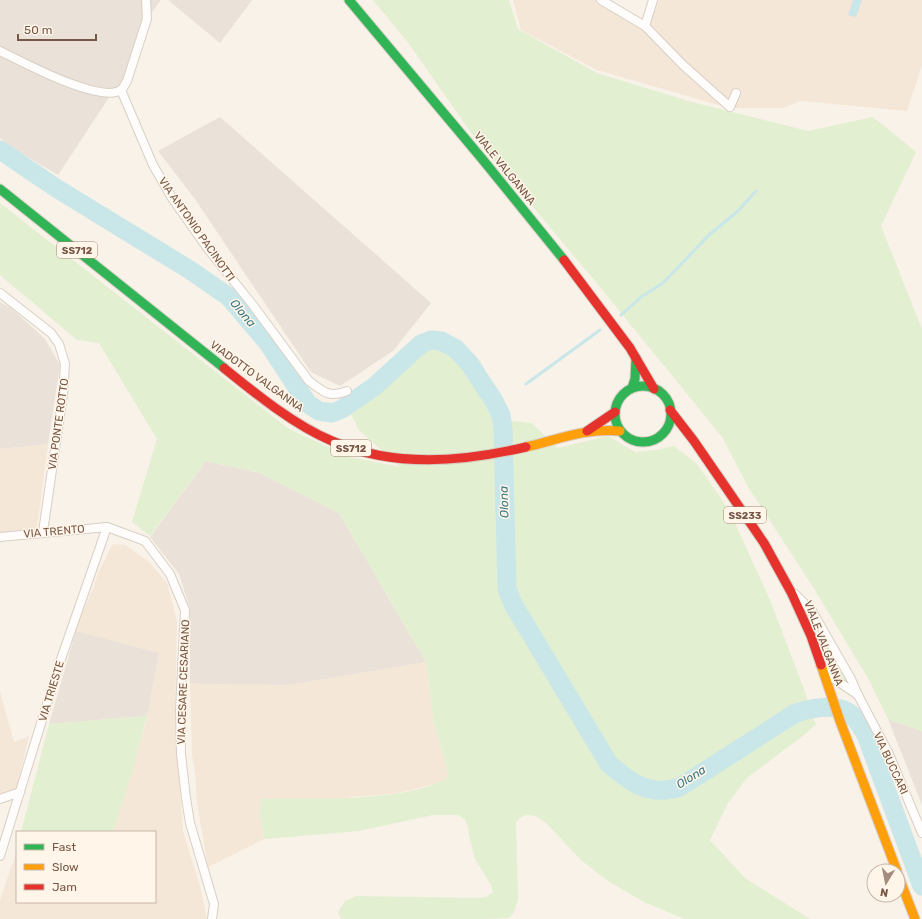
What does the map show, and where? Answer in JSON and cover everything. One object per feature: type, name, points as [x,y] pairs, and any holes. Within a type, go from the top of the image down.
[{"type":"main road","name":"VIALE VALGANNA","points":[[349,0],[523,208],[617,330],[636,357],[654,389]]},
{"type":"main road","name":"VIADOTTO VALGANNA","points":[[0,189],[236,378],[289,416],[332,440],[362,451],[408,460],[455,460],[500,453],[537,445],[587,431]]},
{"type":"main road","points":[[632,388],[635,379],[636,357]]},
{"type":"main road","points":[[643,386],[654,389],[663,395],[666,400],[670,410],[669,423],[663,434],[653,440],[641,442],[629,439],[620,431],[616,422],[614,412],[618,400],[632,388],[643,386]]},
{"type":"main road","name":"VIALE VALGANNA","points":[[670,410],[694,441],[764,543],[791,592],[822,667],[840,721],[894,863]]},
{"type":"main road","name":"SS712","points":[[587,431],[614,412]]},
{"type":"main road","name":"SS712","points":[[587,431],[620,431]]},
{"type":"main road","points":[[663,434],[683,436],[694,441]]},
{"type":"main road","points":[[906,896],[915,919]]},
{"type":"street","points":[[0,51],[73,85],[98,93],[112,93],[121,90],[127,81],[147,19],[146,0]]},
{"type":"street","points":[[601,0],[645,26],[683,66],[730,107],[736,93]]},
{"type":"street","points":[[645,26],[653,0]]},
{"type":"street","name":"VIA ANTONIO PACINOTTI","points":[[121,90],[153,164],[172,198],[208,249],[252,304],[309,381],[321,390],[330,394],[336,395],[347,391]]},
{"type":"street","name":"VIA PONTE ROTTO","points":[[2,293],[51,333],[59,344],[65,364],[63,394],[43,532]]},
{"type":"street","name":"VIA TRENTO","points":[[0,537],[107,527]]},
{"type":"street","name":"VIA TRIESTE","points":[[0,856],[60,662],[107,527]]},
{"type":"street","name":"VIA CESARE CESARIANO","points":[[107,527],[145,541],[170,574],[185,610],[180,710],[181,754],[190,823],[214,904],[212,919]]},
{"type":"street","name":"VIA BUCCARI","points":[[791,592],[812,611],[851,679],[889,754],[922,833]]},
{"type":"street","name":"VIA BUCCARI","points":[[822,667],[830,676],[858,695]]},
{"type":"street","points":[[0,798],[20,792]]},
{"type":"shaded area","points":[[0,0],[161,0],[147,19],[127,81],[112,93],[58,175],[9,146],[0,138]]},
{"type":"shaded area","points":[[168,0],[252,0],[220,43]]},
{"type":"shaded area","points":[[513,0],[596,0],[610,10],[648,29],[659,0],[922,0],[922,65],[907,111],[801,101],[782,108],[729,108],[597,70],[521,30]]},
{"type":"shaded area","points":[[220,117],[431,303],[393,351],[340,386],[311,372],[195,199],[158,151]]},
{"type":"shaded area","points":[[0,302],[11,308],[45,339],[60,365],[48,444],[0,449]]},
{"type":"shaded area","points":[[48,444],[37,528],[0,533],[0,449]]},
{"type":"shaded area","points":[[206,461],[260,473],[339,513],[426,662],[288,685],[190,683],[190,609],[179,574],[150,537]]},
{"type":"shaded area","points":[[113,544],[125,545],[148,561],[167,583],[177,621],[175,721],[183,831],[200,886],[207,919],[0,919],[0,900],[16,854],[16,903],[156,903],[156,831],[113,831],[145,726],[159,653],[76,631],[98,573]]},
{"type":"shaded area","points":[[76,631],[159,653],[147,716],[49,724]]},
{"type":"shaded area","points":[[426,662],[434,724],[449,776],[441,782],[402,792],[351,797],[260,817],[264,839],[208,867],[197,803],[192,755],[190,683],[288,685]]},
{"type":"shaded area","points":[[0,692],[14,742],[29,736],[16,790],[0,795]]},
{"type":"shaded area","points":[[888,719],[922,731],[922,805]]},
{"type":"green space","points":[[373,0],[509,0],[518,29],[597,73],[692,102],[808,131],[873,117],[916,152],[881,226],[922,329],[922,731],[888,719],[869,680],[813,587],[748,487],[723,438],[472,134],[407,41]]},
{"type":"green space","points":[[0,203],[289,429],[350,457],[400,467],[359,430],[342,397],[366,383],[409,347],[446,333],[480,361],[512,421],[532,423],[557,448],[608,436],[635,452],[656,450],[674,446],[697,464],[729,510],[770,600],[816,724],[808,732],[747,778],[728,803],[710,840],[745,878],[810,919],[684,919],[644,902],[608,881],[582,861],[546,823],[534,816],[526,815],[519,819],[516,823],[518,900],[513,914],[509,918],[341,919],[338,912],[345,901],[356,896],[475,898],[486,897],[493,892],[491,885],[475,859],[468,826],[465,820],[458,815],[433,815],[359,831],[264,839],[260,817],[261,799],[331,798],[387,795],[412,791],[433,785],[449,776],[434,724],[426,662],[339,513],[260,473],[206,461],[150,536],[132,522],[157,439],[99,343],[77,340],[0,275]]},
{"type":"green space","points":[[820,635],[848,682],[833,673],[818,636]]},
{"type":"green space","points":[[147,716],[132,772],[113,831],[21,831],[49,724]]},
{"type":"water","points":[[853,0],[862,0],[856,17],[848,15]]},
{"type":"waterway","name":"Olona","points":[[0,150],[56,188],[190,270],[229,297],[268,343],[308,404],[319,411],[332,413],[342,409],[375,386],[421,344],[431,340],[441,341],[456,349],[469,363],[494,401],[501,415],[503,430],[507,589],[513,604],[609,764],[625,777],[642,786],[650,789],[669,790],[680,787],[794,714],[806,710],[827,707],[846,711],[855,718],[866,735],[922,886]]},
{"type":"waterway","points":[[621,315],[641,297],[663,283],[709,235],[738,211],[756,191]]},
{"type":"waterway","points":[[526,384],[600,330]]},
{"type":"traffic: fast","points":[[349,0],[483,160],[564,260]]},
{"type":"traffic: fast","points":[[0,189],[224,368]]},
{"type":"traffic: fast","points":[[632,388],[635,379],[636,358]]},
{"type":"traffic: fast","points":[[643,386],[654,388],[663,394],[669,403],[671,414],[669,425],[663,434],[654,440],[643,442],[632,440],[623,434],[617,425],[615,414],[617,403],[623,394],[632,388],[643,386]]},
{"type":"traffic: slow","points":[[526,447],[595,431],[620,431]]},
{"type":"traffic: slow","points":[[821,665],[840,721],[894,863]]},
{"type":"traffic: slow","points":[[906,896],[915,919]]},
{"type":"traffic: jam","points":[[564,260],[630,348],[654,389]]},
{"type":"traffic: jam","points":[[224,368],[290,418],[332,441],[356,450],[404,459],[428,460],[477,456],[526,447]]},
{"type":"traffic: jam","points":[[670,410],[694,441],[764,543],[791,592],[811,636],[821,665]]},
{"type":"traffic: jam","points":[[587,431],[615,412]]}]
